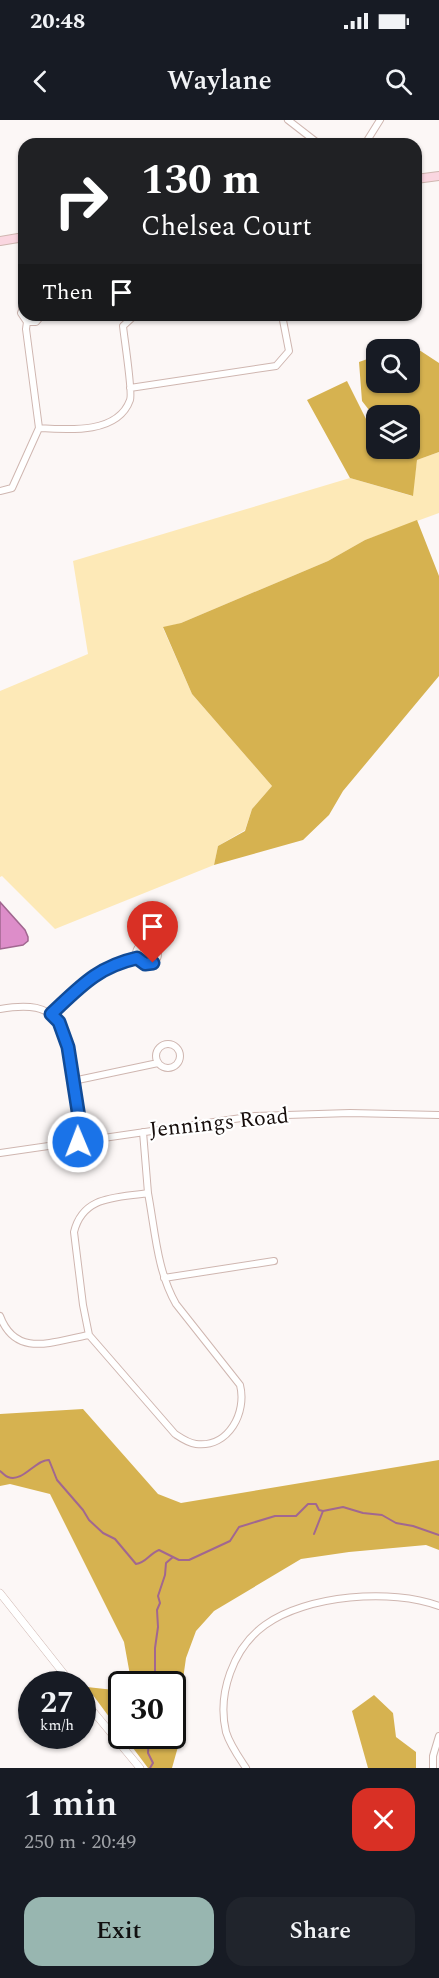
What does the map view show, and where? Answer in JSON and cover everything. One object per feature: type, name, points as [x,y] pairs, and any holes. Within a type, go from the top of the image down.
[{"type":"main road","points":[[422,178],[439,176]]},
{"type":"main road","points":[[0,241],[18,238]]},
{"type":"street","points":[[288,120],[311,138]]},
{"type":"street","points":[[369,138],[380,120]]},
{"type":"street","points":[[0,491],[12,488],[39,428],[26,328],[27,322],[37,321]]},
{"type":"street","points":[[39,428],[92,428],[119,417],[131,399],[123,326],[128,321]]},
{"type":"street","points":[[130,388],[276,366],[288,351],[283,321]]},
{"type":"street","points":[[51,1014],[93,975],[111,965],[137,958]]},
{"type":"street","points":[[0,1009],[26,1006],[39,1008],[51,1014],[59,1022],[65,1034],[80,1124],[78,1142]]},
{"type":"street","points":[[73,1081],[158,1063]]},
{"type":"street","name":"Jennings Road","points":[[0,1153],[264,1116],[339,1113],[439,1115]]},
{"type":"street","points":[[142,1132],[148,1193],[164,1278],[176,1304],[240,1385],[243,1396],[236,1423],[229,1432],[210,1442],[197,1444],[175,1434],[89,1335],[74,1232],[76,1222],[89,1206],[101,1200],[148,1193]]},
{"type":"street","points":[[164,1278],[274,1261]]},
{"type":"street","points":[[0,1316],[4,1326],[13,1337],[22,1343],[35,1345],[89,1335]]},
{"type":"street","points":[[0,1593],[62,1671]]},
{"type":"street","points":[[246,1768],[233,1749],[226,1733],[224,1717],[227,1684],[235,1659],[251,1637],[266,1624],[294,1611],[347,1598],[374,1596],[407,1599],[439,1606]]},
{"type":"street","points":[[96,1715],[140,1768]]},
{"type":"street","points":[[433,1768],[433,1756],[439,1736]]},
{"type":"shaded area","points":[[420,351],[439,363],[439,452],[420,459],[420,405],[366,406],[362,401],[359,362],[366,360],[366,393],[420,393]]},
{"type":"shaded area","points":[[347,381],[366,419],[366,459],[420,459],[417,460],[413,496],[350,478],[307,400]]},
{"type":"shaded area","points":[[439,452],[439,513],[365,540],[328,561],[181,623],[163,628],[192,694],[272,786],[252,809],[245,830],[218,846],[214,865],[55,929],[2,876],[0,877],[0,691],[88,654],[73,561],[350,478],[412,496],[417,460]]},
{"type":"shaded area","points":[[417,520],[439,576],[439,676],[343,791],[329,815],[303,840],[214,865],[218,846],[245,831],[252,809],[272,786],[192,694],[163,627],[181,623],[328,561],[365,540]]},
{"type":"shaded area","points":[[0,902],[25,930],[28,941],[23,945],[0,949]]},
{"type":"shaded area","points":[[83,1409],[158,1494],[181,1503],[439,1460],[439,1550],[426,1545],[301,1559],[214,1611],[196,1631],[186,1658],[184,1671],[129,1671],[124,1642],[50,1494],[10,1484],[0,1486],[0,1414]]},
{"type":"shaded area","points":[[96,1688],[108,1689],[108,1715],[96,1699]]},
{"type":"shaded area","points":[[374,1695],[393,1713],[396,1737],[416,1752],[416,1768],[368,1768],[352,1711]]},
{"type":"shaded area","points":[[134,1749],[177,1749],[172,1768],[148,1768]]},
{"type":"waterway","points":[[0,1471],[7,1477],[19,1477],[39,1463],[49,1460],[57,1480],[89,1520],[103,1533],[115,1539],[136,1564],[159,1550],[179,1560],[189,1560],[230,1541],[239,1527],[275,1516],[296,1516],[308,1504],[316,1504],[319,1510],[323,1511]]},
{"type":"waterway","points":[[323,1511],[343,1507],[363,1513],[382,1515],[396,1523],[439,1535]]},
{"type":"waterway","points":[[314,1534],[323,1511]]},
{"type":"waterway","points":[[155,1671],[157,1610],[160,1603],[158,1596],[165,1575],[166,1563],[173,1557]]},
{"type":"waterway","points":[[148,1749],[153,1763],[150,1768]]},
{"type":"route","points":[[78,1142],[80,1124],[68,1047],[59,1022],[51,1014],[87,979],[105,968],[137,958],[145,964],[153,963]]}]
